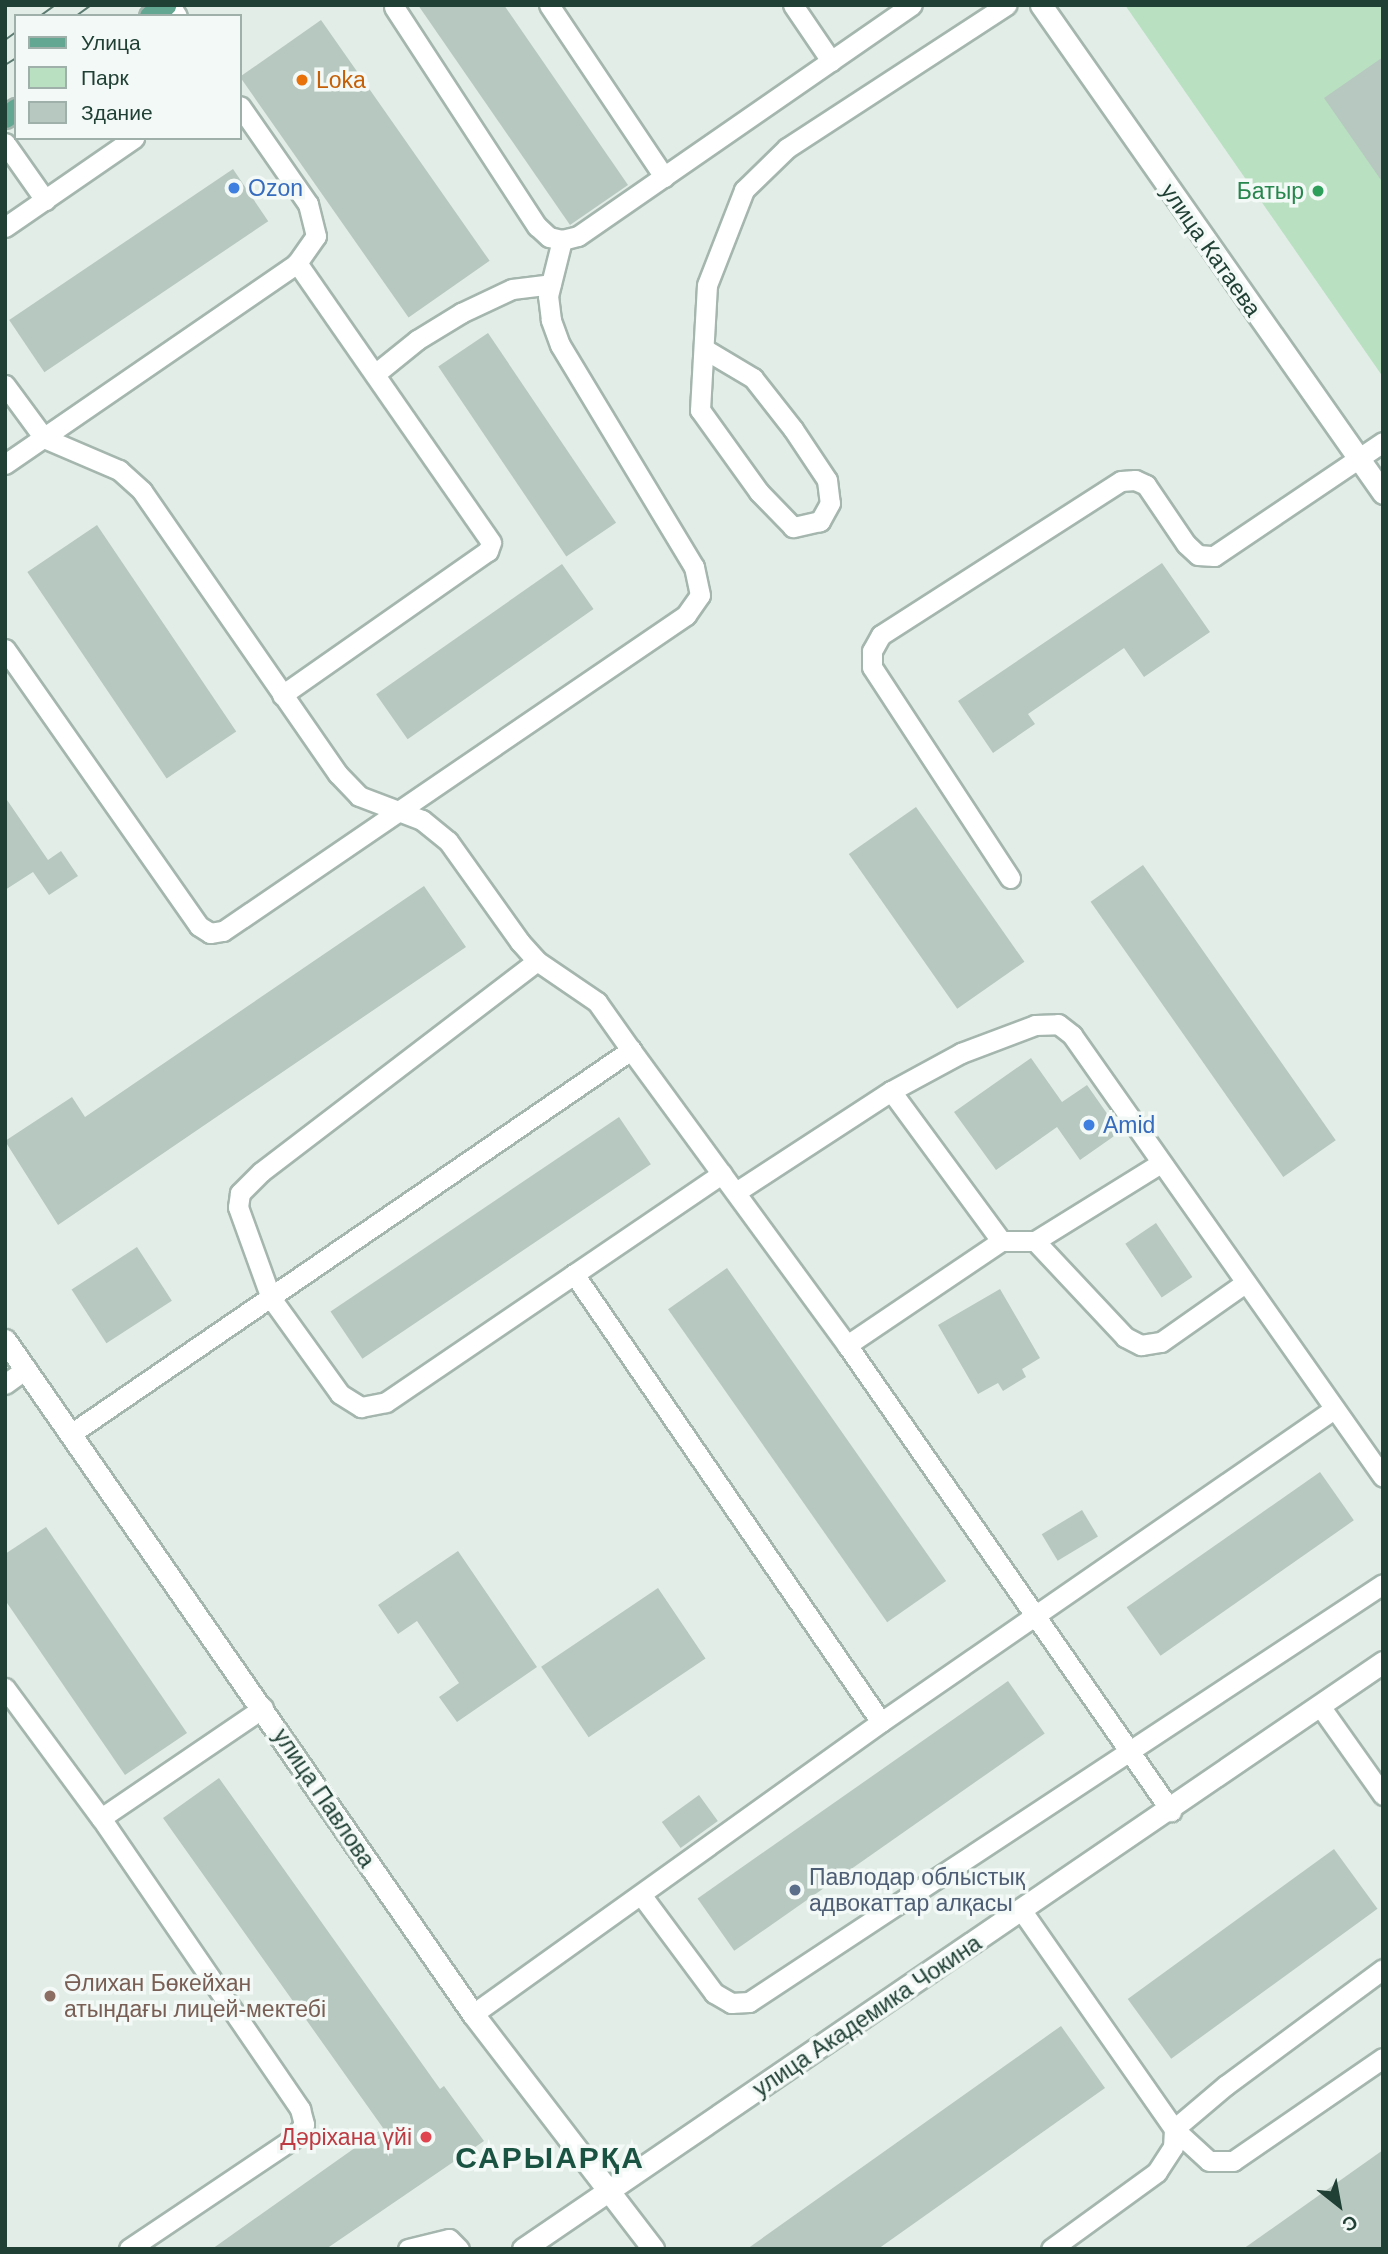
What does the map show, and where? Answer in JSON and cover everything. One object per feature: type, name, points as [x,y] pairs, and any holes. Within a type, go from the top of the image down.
[{"type":"street","name":"улица Катаева","points":[[1041,5],[1383,493]]},
{"type":"street","name":"улица Павлова","points":[[5,1340],[473,2014],[610,2188],[653,2249]]},
{"type":"street","name":"улица Академика Чокина","points":[[523,2249],[1171,1811],[1383,1662]]},
{"type":"lane","points":[[549,5],[664,177]]},
{"type":"lane","points":[[793,5],[831,61]]},
{"type":"lane","points":[[394,7],[537,226],[549,237],[562,240],[578,236],[912,5]]},
{"type":"lane","points":[[706,350],[753,378],[793,429],[827,480],[830,503],[820,522],[793,527],[759,492],[700,410],[706,350],[707,285],[744,190],[788,148],[1006,5]]},
{"type":"lane","points":[[5,464],[297,263],[316,236],[308,204],[242,109]]},
{"type":"lane","points":[[5,227],[131,140]]},
{"type":"lane","points":[[5,142],[45,200]]},
{"type":"lane","points":[[5,649],[199,926],[210,933],[223,930],[686,615],[700,594],[694,567],[560,345],[551,320],[551,284],[562,240]]},
{"type":"lane","points":[[282,695],[488,551],[491,542],[297,263]]},
{"type":"lane","points":[[375,374],[417,340],[461,313],[512,289],[551,284]]},
{"type":"lane","points":[[5,384],[44,438],[118,470],[142,491],[338,774],[359,796],[395,812],[422,820],[448,841],[537,961],[597,1002],[847,1345],[1171,1811]]},
{"type":"lane","points":[[1010,878],[872,667],[872,651],[881,635],[1121,481],[1135,480],[1146,485],[1186,544],[1198,555],[1214,556],[1383,442]]},
{"type":"lane","points":[[537,961],[261,1172],[240,1193],[238,1207],[271,1298],[340,1394],[361,1407],[372,1407],[386,1402],[722,1174]]},
{"type":"lane","points":[[736,1192],[891,1091],[961,1053],[1035,1025],[1058,1024],[1072,1035],[1383,1477]]},
{"type":"lane","points":[[72,1433],[631,1050]]},
{"type":"lane","points":[[891,1091],[1001,1241]]},
{"type":"lane","points":[[847,1345],[1001,1241],[1035,1241],[1161,1163]]},
{"type":"lane","points":[[1035,1241],[1110,1324],[1141,1345],[1179,1333],[1245,1283]]},
{"type":"lane","points":[[574,1275],[881,1722]]},
{"type":"lane","points":[[5,1384],[26,1369]]},
{"type":"lane","points":[[473,2014],[642,1896],[881,1722],[1334,1409]]},
{"type":"lane","points":[[642,1896],[714,1993],[731,2003],[749,2002],[1130,1754],[1383,1584]]},
{"type":"lane","points":[[5,1688],[101,1818],[300,2109],[303,2124],[294,2138],[129,2249]]},
{"type":"lane","points":[[1320,1706],[1383,1795]]},
{"type":"lane","points":[[101,1818],[263,1708]]},
{"type":"lane","points":[[1022,1911],[1174,2129],[1209,2161],[1233,2161],[1383,2058]]},
{"type":"lane","points":[[1051,2249],[1157,2172],[1173,2147],[1174,2129],[1226,2085],[1383,1969]]},
{"type":"lane","points":[[408,2249],[449,2239],[459,2249]]},
{"type":"green space","name":"Батыр","points":[[1125,5],[1383,5],[1383,377]]},
{"type":"building","points":[[418,5],[504,5],[628,185],[570,225]]},
{"type":"building","points":[[321,20],[490,261],[409,318],[242,80],[242,75]]},
{"type":"building","points":[[1383,57],[1383,183],[1324,98]]},
{"type":"building","points":[[233,169],[268,221],[44,372],[9,320]]},
{"type":"building","points":[[488,333],[616,523],[566,556],[438,367]]},
{"type":"building","points":[[97,525],[236,731],[167,778],[27,572]]},
{"type":"building","points":[[1162,563],[1210,632],[1144,677],[1124,648],[1028,714],[1035,724],[993,753],[958,701]]},
{"type":"building","points":[[562,564],[594,609],[408,739],[376,694]]},
{"type":"building","points":[[5,797],[48,860],[61,851],[78,876],[49,895],[33,872],[5,890]]},
{"type":"building","points":[[916,807],[1024,962],[957,1009],[849,854]]},
{"type":"building","points":[[1143,865],[1336,1140],[1283,1177],[1091,902]]},
{"type":"building","points":[[424,886],[466,947],[58,1225],[5,1141],[72,1097],[85,1117]]},
{"type":"building","points":[[1031,1058],[1062,1102],[1087,1085],[1120,1132],[1080,1160],[1057,1127],[996,1170],[954,1112]]},
{"type":"building","points":[[619,1117],[651,1164],[362,1359],[330,1312]]},
{"type":"building","points":[[1156,1223],[1192,1277],[1162,1298],[1125,1244]]},
{"type":"building","points":[[137,1247],[172,1301],[106,1343],[72,1289]]},
{"type":"building","points":[[727,1268],[946,1581],[887,1622],[668,1309]]},
{"type":"building","points":[[1000,1289],[1040,1358],[1022,1369],[1026,1377],[1003,1391],[998,1383],[978,1394],[938,1325]]},
{"type":"building","points":[[1320,1472],[1354,1520],[1161,1656],[1127,1607]]},
{"type":"building","points":[[1082,1510],[1098,1537],[1058,1561],[1042,1534]]},
{"type":"building","points":[[46,1527],[187,1733],[125,1775],[5,1600],[5,1554]]},
{"type":"building","points":[[458,1551],[537,1667],[457,1722],[439,1697],[459,1683],[417,1621],[398,1634],[378,1605]]},
{"type":"building","points":[[658,1588],[706,1658],[589,1737],[541,1667]]},
{"type":"building","points":[[1008,1681],[1045,1733],[734,1951],[698,1898]]},
{"type":"building","points":[[219,1778],[440,2089],[444,2086],[484,2141],[326,2249],[212,2249],[383,2128],[163,1818]]},
{"type":"building","points":[[699,1795],[718,1821],[681,1848],[662,1822]]},
{"type":"building","points":[[1334,1849],[1377,1909],[1171,2059],[1128,1999]]},
{"type":"building","points":[[1061,2026],[1105,2088],[878,2249],[747,2249]]},
{"type":"building","points":[[1383,2150],[1383,2249],[1243,2249]]},
{"type":"tram line","points":[[43,14],[55,5]]},
{"type":"tram line","points":[[79,14],[91,5]]},
{"type":"tram line","points":[[5,40],[14,33]]},
{"type":"tram line","points":[[5,65],[14,59]]},
{"type":"place","name":"Loka","points":[[302,80]]},
{"type":"place","name":"Ozon","points":[[234,188]]},
{"type":"place","name":"Батыр","points":[[1318,191]]},
{"type":"place","name":"Amid","points":[[1089,1125]]},
{"type":"place","name":"Павлодар облыстық адвокаттар алқасы","points":[[795,1890]]},
{"type":"place","name":"Әлихан Бөкейхан атындағы лицей-мектебі","points":[[50,1996]]},
{"type":"place","name":"Дәріхана үйі","points":[[426,2137]]},
{"type":"district","name":"САРЫАРҚА","points":[[550,2158]]}]
